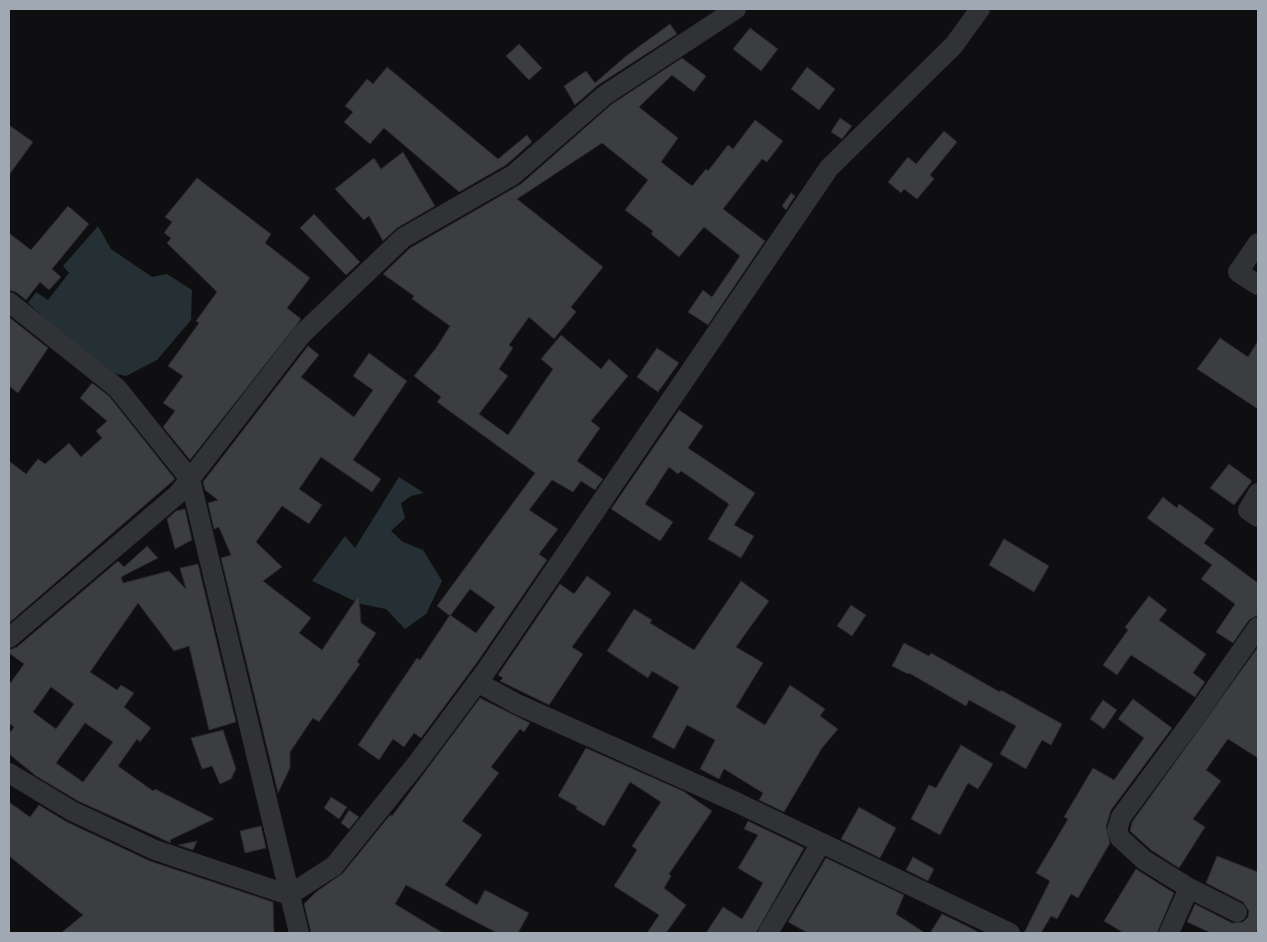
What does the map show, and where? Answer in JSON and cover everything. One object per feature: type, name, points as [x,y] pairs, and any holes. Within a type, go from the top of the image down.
[{"type":"street","points":[[9,638],[178,494],[302,334],[403,238],[513,175],[605,95],[736,9]]},
{"type":"street","points":[[289,895],[334,866],[418,762],[477,682],[829,168],[954,44],[980,9]]},
{"type":"street","points":[[1258,243],[1238,272],[1258,286]]},
{"type":"street","points":[[9,302],[117,388],[190,479],[299,933]]},
{"type":"street","points":[[1258,493],[1248,510],[1258,517]]},
{"type":"street","points":[[1236,912],[1189,888],[1144,860],[1125,844],[1117,830],[1121,817],[1198,713],[1258,627]]},
{"type":"street","points":[[477,682],[516,704],[821,843],[998,931]]},
{"type":"street","points":[[9,773],[72,811],[155,850],[289,895]]},
{"type":"street","points":[[768,933],[821,843]]},
{"type":"street","points":[[1169,933],[1189,888]]},
{"type":"shaded area","points":[[98,226],[111,249],[152,277],[167,274],[192,290],[191,320],[157,360],[126,376],[104,371],[28,303],[36,292],[48,300],[69,273],[63,266]]},
{"type":"shaded area","points":[[399,477],[424,493],[411,496],[401,503],[405,518],[391,531],[403,542],[423,550],[442,581],[426,614],[405,629],[386,609],[361,604],[312,581],[345,536],[355,548]]},
{"type":"building","points":[[670,24],[677,34],[598,85],[575,105],[564,86],[586,71],[595,83],[626,56]]},
{"type":"building","points":[[750,28],[778,49],[761,71],[733,49]]},
{"type":"building","points":[[519,44],[542,68],[529,80],[506,56]]},
{"type":"building","points":[[682,58],[706,76],[694,92],[672,75],[639,107],[678,138],[661,162],[692,186],[706,169],[708,171],[728,145],[733,149],[755,120],[783,141],[767,162],[762,159],[723,209],[765,241],[708,325],[688,312],[703,290],[712,297],[740,256],[704,227],[679,257],[651,234],[653,231],[625,210],[648,180],[602,143],[517,199],[603,267],[571,307],[576,312],[554,339],[529,317],[509,345],[513,348],[499,369],[508,376],[479,414],[508,435],[553,369],[541,359],[561,335],[601,369],[609,359],[628,376],[591,421],[600,428],[577,461],[603,479],[595,490],[581,481],[573,492],[552,480],[529,510],[558,529],[539,554],[547,560],[478,661],[421,738],[414,733],[404,747],[393,739],[379,760],[358,745],[417,658],[420,660],[450,616],[437,606],[535,473],[437,402],[441,397],[414,376],[450,326],[412,299],[414,296],[383,274],[410,248],[521,184],[612,104]],"holes":[[[470,589],[495,607],[476,633],[450,615]]]},
{"type":"building","points":[[387,67],[498,159],[527,135],[532,142],[506,165],[459,192],[384,128],[370,144],[344,122],[353,112],[345,106],[367,79],[373,84]]},
{"type":"building","points":[[807,67],[835,89],[819,110],[791,89]]},
{"type":"building","points":[[840,118],[852,126],[842,139],[831,132]]},
{"type":"building","points":[[9,125],[33,142],[9,175]]},
{"type":"building","points":[[944,131],[957,142],[930,175],[934,179],[917,199],[904,189],[901,193],[888,182],[908,157],[916,164]]},
{"type":"building","points":[[403,152],[435,206],[397,228],[383,241],[369,216],[364,220],[335,189],[374,158],[381,169]]},
{"type":"building","points":[[197,178],[271,234],[265,243],[310,278],[287,308],[301,319],[190,460],[163,427],[175,411],[163,403],[183,376],[168,366],[199,323],[196,321],[217,292],[167,243],[171,238],[164,233],[172,222],[165,217]]},
{"type":"building","points":[[791,193],[795,196],[786,210],[782,206]]},
{"type":"building","points":[[68,206],[89,224],[52,269],[61,277],[49,290],[40,282],[26,300],[16,292],[9,290],[9,233],[31,250]]},
{"type":"building","points":[[314,214],[360,262],[346,275],[300,228]]},
{"type":"building","points":[[9,317],[48,348],[18,393],[9,386]]},
{"type":"building","points":[[1220,338],[1248,357],[1258,341],[1258,409],[1197,369]]},
{"type":"building","points":[[308,346],[319,355],[301,377],[354,417],[373,390],[353,376],[369,353],[407,381],[353,460],[381,479],[372,492],[321,457],[299,489],[322,505],[309,524],[282,506],[256,542],[282,567],[263,581],[311,618],[299,633],[322,650],[359,595],[361,623],[376,633],[357,662],[360,664],[319,722],[313,718],[290,752],[290,768],[278,793],[221,558],[231,555],[219,527],[214,529],[208,503],[218,500],[205,490],[203,482]]},
{"type":"building","points":[[657,348],[679,363],[658,392],[637,377]]},
{"type":"building","points":[[92,383],[109,396],[175,479],[9,623],[9,461],[26,474],[38,459],[45,464],[69,443],[81,457],[102,438],[96,431],[107,421],[80,398]]},
{"type":"building","points":[[679,410],[703,426],[688,448],[755,493],[734,525],[754,536],[741,558],[708,539],[729,504],[681,471],[678,474],[669,467],[645,504],[673,522],[660,541],[611,509]]},
{"type":"building","points":[[1229,464],[1252,481],[1234,505],[1210,488]]},
{"type":"building","points":[[1163,497],[1177,508],[1179,504],[1214,529],[1204,543],[1258,583],[1258,615],[1249,620],[1233,643],[1216,632],[1235,604],[1201,579],[1212,565],[1147,518]]},
{"type":"building","points":[[185,509],[192,540],[175,549],[167,519],[176,511]]},
{"type":"building","points":[[1004,539],[1049,566],[1034,592],[989,565]]},
{"type":"building","points":[[147,546],[158,558],[121,577],[123,583],[169,571],[186,589],[180,568],[198,564],[236,722],[209,730],[189,646],[174,651],[138,603],[90,672],[117,690],[121,685],[134,693],[124,707],[151,728],[140,742],[137,739],[118,766],[153,791],[155,789],[214,819],[170,840],[171,843],[78,801],[36,776],[9,754],[9,734],[14,727],[9,723],[9,685],[24,664],[9,653],[9,650],[17,647],[118,561],[124,567]],"holes":[[[51,687],[74,704],[56,729],[33,712]],[[85,723],[113,742],[83,782],[56,763]]]},
{"type":"building","points":[[587,576],[611,593],[572,647],[583,654],[549,705],[500,681],[503,678],[498,675],[560,584],[574,594]]},
{"type":"building","points":[[741,581],[769,601],[736,647],[763,663],[736,707],[765,725],[790,685],[825,709],[820,716],[838,729],[822,748],[784,812],[759,800],[763,793],[724,769],[719,779],[700,769],[715,740],[687,725],[674,749],[652,737],[679,687],[652,671],[648,678],[607,651],[634,609],[652,620],[650,623],[694,650]]},
{"type":"building","points":[[1149,596],[1167,610],[1159,620],[1206,654],[1193,673],[1205,682],[1195,697],[1131,655],[1117,675],[1103,665],[1128,630],[1125,627]]},
{"type":"building","points":[[851,605],[866,615],[852,636],[837,626]]},
{"type":"building","points":[[904,643],[929,656],[931,653],[1062,724],[1051,745],[1042,740],[1026,769],[1000,754],[1016,726],[969,700],[966,706],[909,673],[892,666]]},
{"type":"building","points":[[1258,647],[1258,758],[1228,739],[1206,770],[1221,781],[1193,819],[1205,827],[1179,868],[1151,850],[1130,831],[1132,822]]},
{"type":"building","points":[[480,698],[530,723],[524,732],[520,729],[491,767],[499,773],[462,821],[482,835],[445,885],[477,905],[485,890],[529,913],[518,933],[497,933],[406,885],[395,904],[443,933],[311,933],[304,904],[316,892],[343,873],[390,815],[392,816]]},
{"type":"building","points":[[1133,699],[1172,728],[1111,810],[1106,827],[1110,843],[1078,898],[1071,894],[1057,919],[1051,916],[1041,933],[1024,933],[1050,881],[1036,873],[1068,819],[1064,817],[1093,768],[1114,780],[1144,738],[1118,719]]},
{"type":"building","points":[[1103,700],[1117,710],[1104,729],[1090,719]]},
{"type":"building","points":[[223,730],[236,769],[231,779],[220,784],[212,766],[202,769],[191,738]]},
{"type":"building","points":[[961,745],[993,764],[978,789],[968,783],[940,835],[911,819],[929,785],[936,788]]},
{"type":"building","points":[[586,748],[683,791],[712,811],[669,874],[671,876],[664,888],[686,905],[666,933],[647,933],[659,915],[614,886],[637,850],[632,846],[661,802],[630,782],[604,826],[576,809],[577,807],[558,796]]},
{"type":"building","points":[[331,797],[347,807],[339,819],[324,808]]},
{"type":"building","points":[[9,802],[30,817],[39,805],[67,822],[150,861],[273,902],[274,933],[61,933],[83,915],[9,856]]},
{"type":"building","points":[[859,807],[896,828],[880,858],[841,839]]},
{"type":"building","points":[[349,810],[359,817],[349,829],[341,823]]},
{"type":"building","points":[[748,821],[804,848],[756,933],[706,933],[723,907],[742,919],[763,883],[738,868],[758,835],[744,829]]},
{"type":"building","points":[[261,826],[266,848],[245,853],[240,831]]},
{"type":"building","points":[[197,841],[193,850],[178,845]]},
{"type":"building","points":[[1217,856],[1258,872],[1258,927],[1256,933],[1211,933],[1187,922],[1195,904],[1232,923],[1243,922],[1248,917],[1249,911],[1243,902],[1206,883]]},
{"type":"building","points":[[913,857],[934,869],[928,881],[906,870]]},
{"type":"building","points":[[826,858],[904,895],[896,914],[925,933],[808,933],[788,922]]},
{"type":"building","points":[[1136,869],[1174,893],[1157,933],[1124,933],[1104,921]]},
{"type":"building","points":[[942,914],[967,926],[980,933],[930,933]]}]
